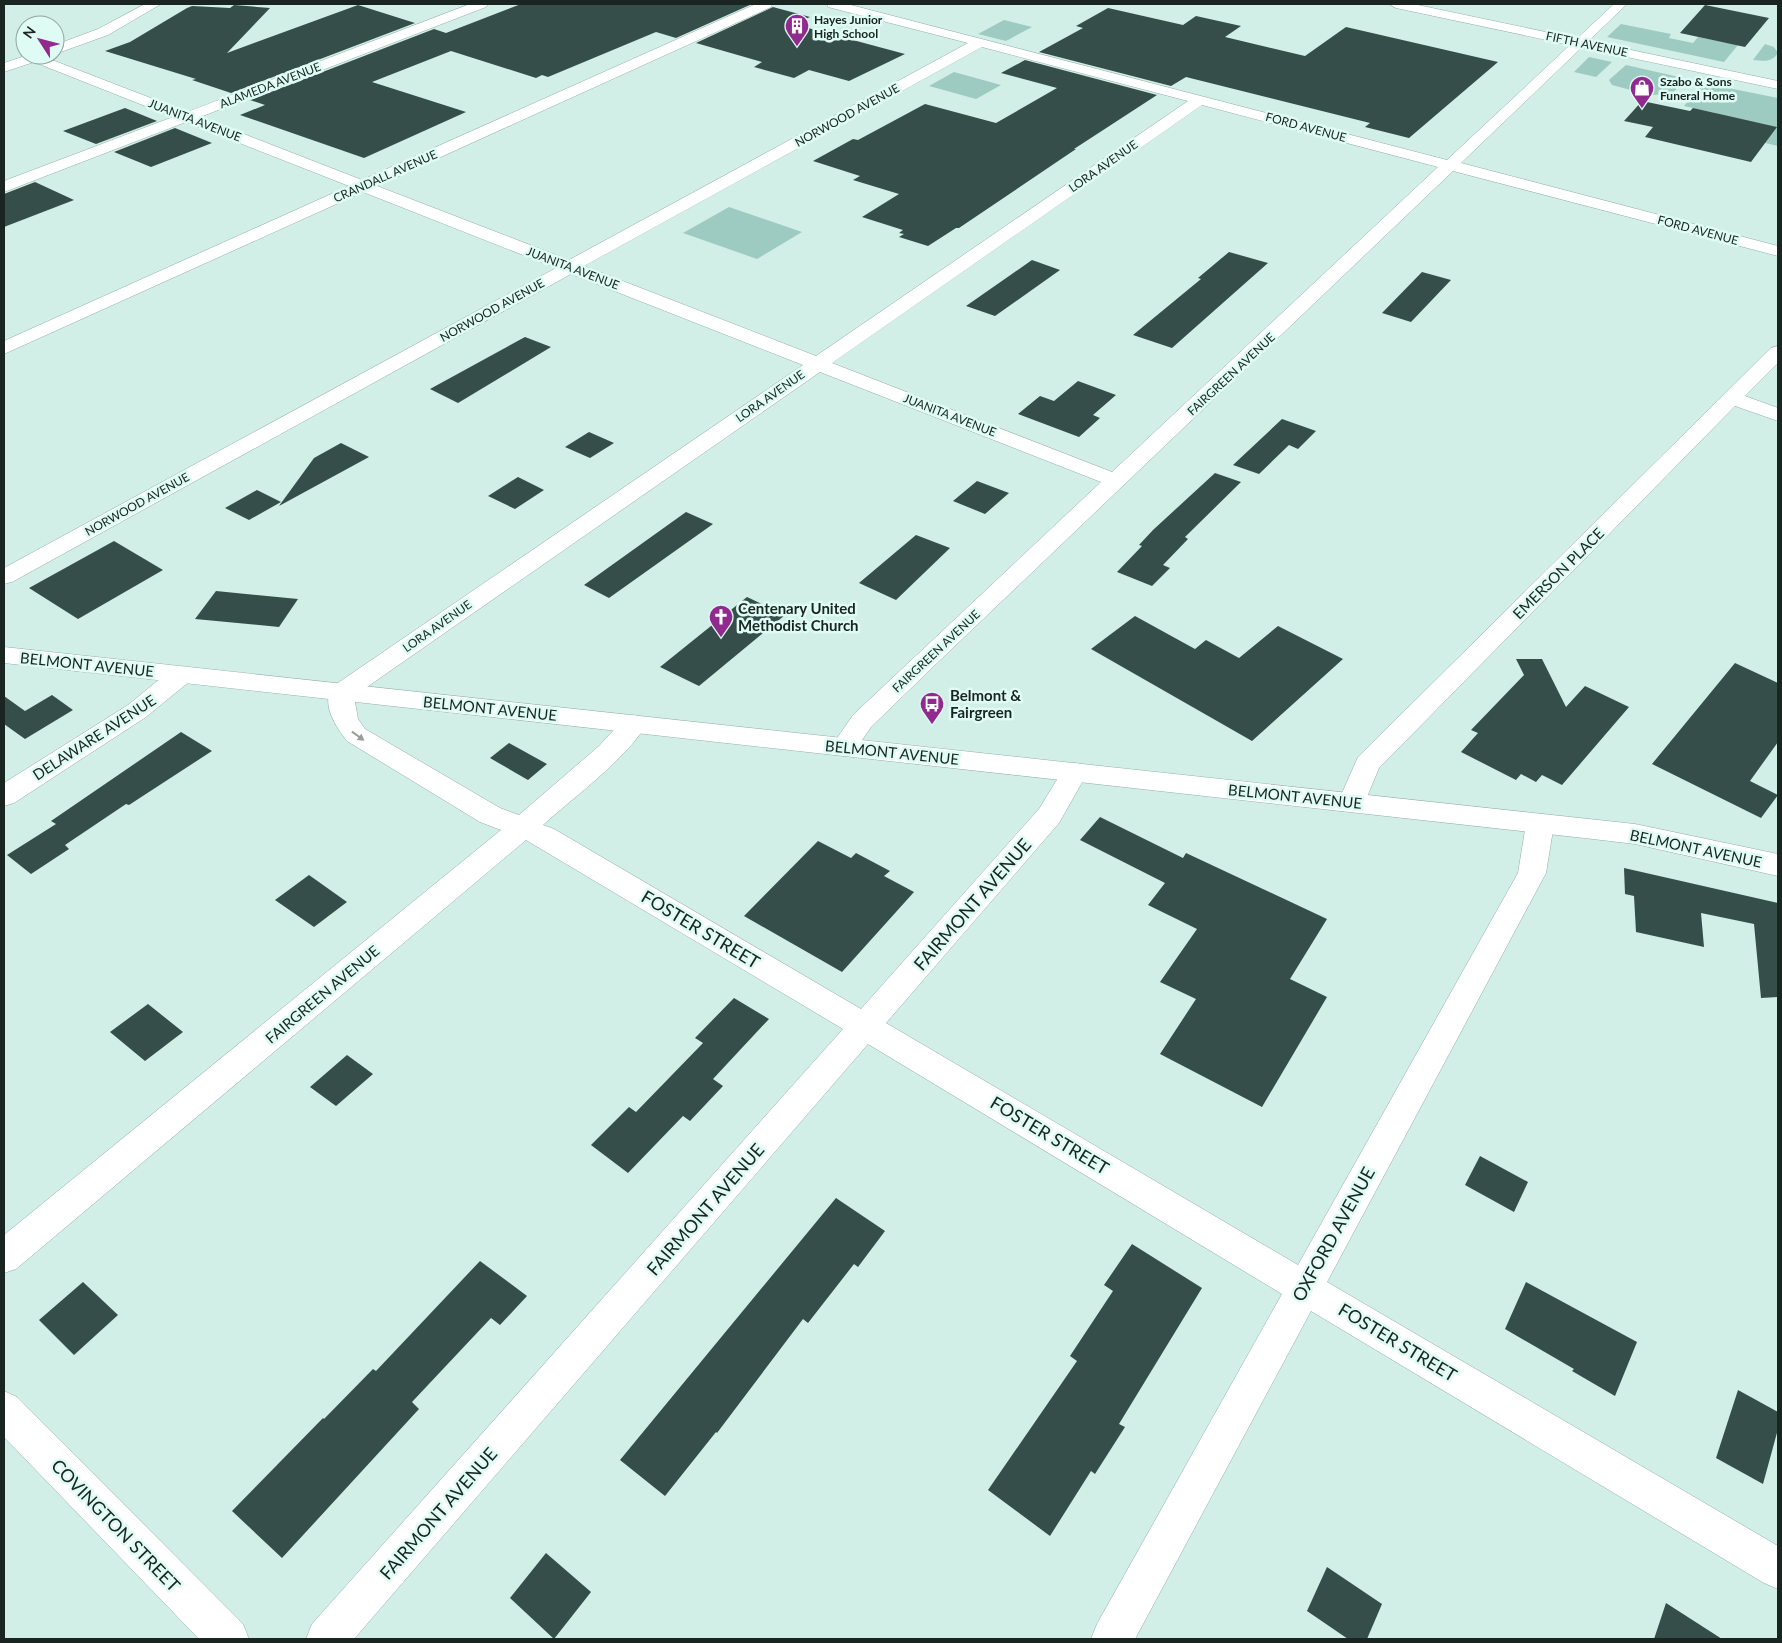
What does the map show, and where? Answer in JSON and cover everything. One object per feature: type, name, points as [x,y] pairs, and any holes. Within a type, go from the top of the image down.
[{"type":"street","points":[[65,46],[103,32],[154,4]]},
{"type":"street","name":"ALAMEDA AVENUE","points":[[4,187],[481,4]]},
{"type":"street","name":"CRANDALL AVENUE","points":[[4,348],[766,4]]},
{"type":"street","name":"FORD AVENUE","points":[[833,4],[1778,251]]},
{"type":"street","name":"FIFTH AVENUE","points":[[1396,4],[1778,85]]},
{"type":"street","name":"FAIRGREEN AVENUE","points":[[844,747],[862,721],[1621,4]]},
{"type":"street","name":"NORWOOD AVENUE","points":[[4,577],[981,42]]},
{"type":"street","points":[[4,68],[15,62]]},
{"type":"street","name":"JUANITA AVENUE","points":[[57,65],[1117,481]]},
{"type":"street","name":"LORA AVENUE","points":[[341,693],[1200,100]]},
{"type":"street","name":"EMERSON PLACE","points":[[1352,802],[1367,764],[1778,352]]},
{"type":"street","points":[[1732,398],[1778,415]]},
{"type":"street","name":"BELMONT AVENUE","points":[[4,655],[1636,834],[1778,865]]},
{"type":"street","name":"DELAWARE AVENUE","points":[[4,796],[137,711],[181,675]]},
{"type":"street","name":"FOSTER STREET","points":[[341,693],[345,721],[356,735],[490,815],[544,836],[1778,1569]]},
{"type":"street","name":"FAIRGREEN AVENUE","points":[[4,1257],[522,828],[608,752],[634,724]]},
{"type":"street","name":"FAIRMONT AVENUE","points":[[327,1639],[1049,816],[1075,772]]},
{"type":"street","name":"OXFORD AVENUE","points":[[1112,1639],[1532,873],[1540,824]]},
{"type":"street","name":"COVINGTON STREET","points":[[4,1410],[228,1639]]},
{"type":"green space","points":[[1004,20],[1032,27],[1006,41],[978,34]]},
{"type":"green space","points":[[1621,24],[1671,34],[1669,38],[1693,43],[1698,37],[1738,45],[1724,62],[1607,37]]},
{"type":"green space","points":[[1765,44],[1774,47],[1778,53],[1770,60],[1753,60]]},
{"type":"green space","points":[[1589,57],[1612,62],[1596,77],[1574,72]]},
{"type":"green space","points":[[1626,65],[1683,78],[1673,94],[1649,95],[1612,85],[1609,80]]},
{"type":"green space","points":[[954,72],[1001,85],[976,99],[929,86]]},
{"type":"green space","points":[[1703,83],[1778,98],[1778,146],[1765,143],[1776,127],[1754,122],[1749,128],[1715,113],[1684,106]]},
{"type":"green space","points":[[729,207],[802,232],[757,259],[683,233]]},
{"type":"building","points":[[521,4],[752,4],[676,38],[656,32],[548,77],[542,75],[536,78],[451,51],[372,82],[466,112],[364,158],[240,115],[265,105],[250,100],[434,29],[446,33]]},
{"type":"building","points":[[234,5],[270,8],[227,53],[358,5],[415,23],[231,93],[192,80],[196,79],[105,51],[130,42],[192,6],[230,8]]},
{"type":"building","points":[[1705,5],[1769,18],[1745,47],[1680,33]]},
{"type":"building","name":"Hayes Junior High School","points":[[773,7],[810,17],[796,23],[799,24],[797,25],[905,54],[849,81],[809,70],[794,78],[754,67],[762,62],[696,43]]},
{"type":"building","points":[[1108,8],[1183,25],[1196,16],[1241,26],[1225,37],[1305,56],[1346,27],[1498,62],[1409,138],[1365,127],[1370,123],[1186,77],[1171,86],[1039,52],[1083,28],[1076,26]]},
{"type":"building","points":[[1025,60],[1157,95],[959,228],[956,228],[928,246],[899,237],[904,234],[899,233],[903,230],[862,217],[899,194],[853,180],[860,176],[813,161],[853,139],[858,140],[925,104],[996,123],[1057,88],[1001,73]]},
{"type":"building","points":[[1642,101],[1690,111],[1693,108],[1777,127],[1751,162],[1645,137],[1653,127],[1624,121]]},
{"type":"building","points":[[125,108],[157,121],[96,144],[63,131]]},
{"type":"building","points":[[175,128],[212,143],[151,167],[114,152]]},
{"type":"building","points":[[35,182],[74,200],[4,227],[4,194]]},
{"type":"building","points":[[1229,252],[1268,263],[1172,348],[1133,335],[1201,279],[1198,278]]},
{"type":"building","points":[[1032,260],[1060,270],[995,316],[966,306]]},
{"type":"building","points":[[1422,272],[1451,280],[1411,322],[1382,313]]},
{"type":"building","points":[[525,337],[551,347],[458,403],[430,389]]},
{"type":"building","points":[[1078,381],[1116,395],[1093,415],[1100,418],[1079,437],[1018,414],[1040,396],[1054,401]]},
{"type":"building","points":[[1282,419],[1316,431],[1298,449],[1289,445],[1259,474],[1233,465]]},
{"type":"building","points":[[589,432],[614,443],[590,458],[565,447]]},
{"type":"building","points":[[341,443],[369,457],[279,506],[314,458]]},
{"type":"building","points":[[1215,473],[1241,482],[1185,537],[1188,539],[1163,565],[1170,568],[1152,586],[1117,572],[1142,546],[1139,545],[1153,530]]},
{"type":"building","points":[[518,477],[544,490],[515,509],[488,496]]},
{"type":"building","points":[[977,481],[1009,493],[985,514],[953,501]]},
{"type":"building","points":[[257,490],[281,502],[249,520],[225,508]]},
{"type":"building","points":[[686,512],[713,524],[609,598],[584,585]]},
{"type":"building","points":[[916,535],[950,548],[896,600],[859,583]]},
{"type":"building","points":[[114,541],[163,570],[78,619],[29,588]]},
{"type":"building","points":[[216,591],[298,599],[279,627],[195,619]]},
{"type":"building","points":[[747,597],[785,615],[699,686],[660,667]]},
{"type":"building","points":[[1135,616],[1195,649],[1206,640],[1239,658],[1278,626],[1343,659],[1252,741],[1091,649]]},
{"type":"building","points":[[1516,659],[1542,659],[1566,707],[1585,686],[1629,707],[1562,785],[1542,775],[1536,782],[1521,774],[1516,780],[1461,752],[1478,733],[1471,730],[1524,675]]},
{"type":"building","points":[[1735,663],[1778,683],[1778,742],[1750,781],[1778,795],[1761,818],[1652,764]]},
{"type":"building","points":[[52,695],[73,710],[25,739],[4,724],[4,696],[25,711]]},
{"type":"building","points":[[181,732],[212,751],[129,805],[126,804],[65,845],[69,849],[31,874],[7,855],[56,824],[51,821]]},
{"type":"building","points":[[509,743],[547,764],[528,780],[490,758]]},
{"type":"building","points":[[1100,817],[1183,858],[1186,853],[1327,919],[1290,979],[1327,997],[1262,1107],[1160,1054],[1196,999],[1160,982],[1197,929],[1148,905],[1165,883],[1080,840]]},
{"type":"building","points":[[818,841],[851,858],[856,853],[890,871],[884,876],[914,892],[842,972],[744,916]]},
{"type":"building","points":[[1624,868],[1778,903],[1778,997],[1761,998],[1754,924],[1701,913],[1704,947],[1636,932],[1634,896],[1625,894]]},
{"type":"building","points":[[309,875],[347,902],[314,927],[275,900]]},
{"type":"building","points":[[734,998],[769,1019],[713,1079],[723,1086],[690,1121],[683,1116],[628,1173],[591,1145],[629,1107],[636,1112],[703,1043],[695,1038]]},
{"type":"building","points":[[148,1004],[183,1032],[145,1061],[110,1032]]},
{"type":"building","points":[[347,1055],[373,1074],[336,1106],[310,1087]]},
{"type":"building","points":[[1480,1156],[1528,1182],[1514,1212],[1465,1185]]},
{"type":"building","points":[[836,1198],[885,1231],[858,1267],[854,1264],[808,1323],[803,1319],[717,1433],[665,1496],[620,1460]]},
{"type":"building","points":[[1132,1244],[1202,1288],[1119,1424],[1125,1427],[1095,1474],[1091,1471],[1050,1536],[988,1490],[1077,1361],[1070,1356],[1113,1291],[1104,1285]]},
{"type":"building","points":[[480,1261],[527,1296],[500,1325],[491,1318],[412,1402],[419,1409],[282,1558],[232,1511],[373,1369],[376,1371]]},
{"type":"building","points":[[83,1282],[118,1315],[74,1355],[39,1320]]},
{"type":"building","points":[[1526,1282],[1637,1342],[1615,1396],[1572,1371],[1574,1369],[1505,1329]]},
{"type":"building","points":[[1738,1390],[1778,1412],[1778,1429],[1763,1484],[1716,1458]]},
{"type":"building","points":[[546,1553],[591,1592],[554,1639],[510,1598]]},
{"type":"building","points":[[1327,1567],[1382,1604],[1367,1639],[1348,1639],[1307,1611]]},
{"type":"building","points":[[1666,1603],[1722,1639],[1654,1639]]},
{"type":"place","name":"Hayes Junior High School","points":[[797,47]]},
{"type":"place","name":"Szabo & Sons Funeral Home","points":[[1642,109]]},
{"type":"place","name":"Centenary United Methodist Church","points":[[721,638]]},
{"type":"place","name":"Belmont & Fairgreen","points":[[932,725]]}]
